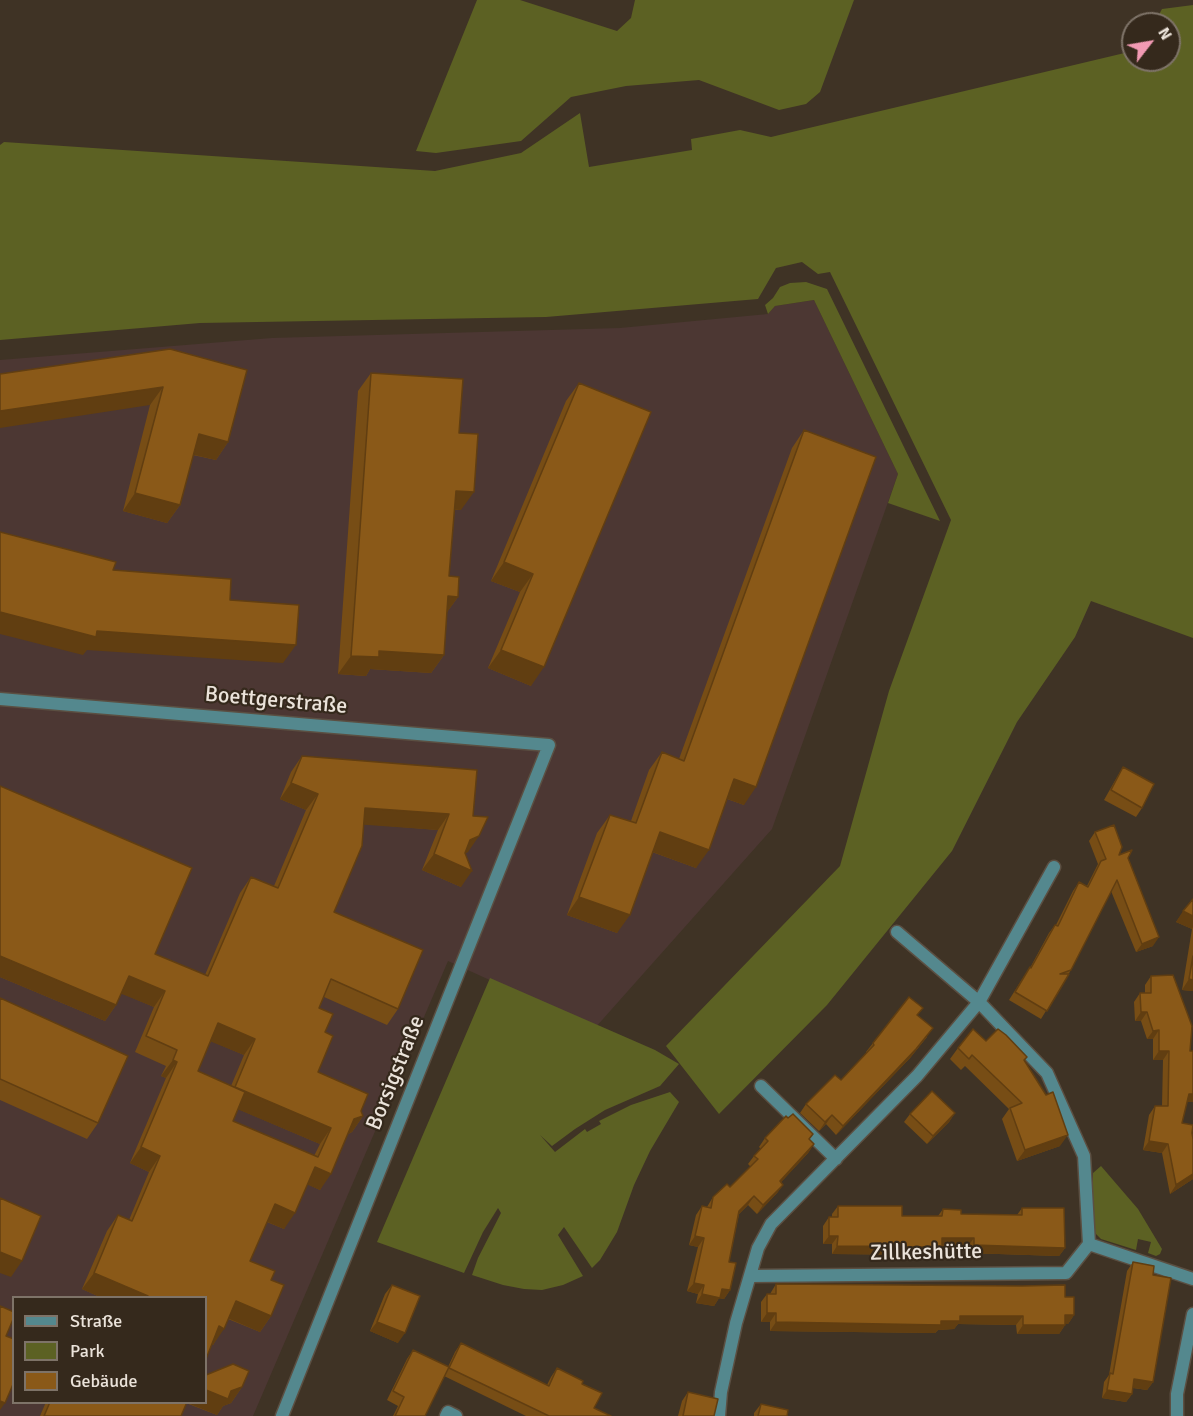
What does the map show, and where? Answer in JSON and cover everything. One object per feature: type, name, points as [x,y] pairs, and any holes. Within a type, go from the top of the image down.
[{"type":"street","name":"Boettgerstraße","points":[[0,699],[549,745]]},
{"type":"street","name":"Borsigstraße","points":[[282,1416],[549,745]]},
{"type":"street","points":[[719,1416],[721,1392],[736,1323],[758,1248],[771,1224],[917,1076],[979,1002],[1054,867]]},
{"type":"street","points":[[897,932],[979,1002],[1047,1073],[1084,1156],[1089,1244],[1193,1279]]},
{"type":"street","points":[[761,1086],[836,1159]]},
{"type":"street","name":"Zillkeshütte","points":[[751,1276],[1066,1272],[1089,1244]]},
{"type":"street","points":[[1178,1416],[1177,1395],[1193,1314]]},
{"type":"street","points":[[446,1416],[448,1412],[456,1416]]},
{"type":"shaded area","points":[[814,300],[898,474],[772,829],[595,1028],[448,961],[253,1416],[0,1416],[0,360],[272,338],[620,328],[768,314],[775,306]]},
{"type":"green space","points":[[477,0],[520,0],[617,31],[631,18],[635,0],[854,0],[820,92],[806,104],[779,110],[699,80],[626,86],[571,97],[521,141],[436,153],[416,151]]},
{"type":"green space","points":[[1193,5],[1193,638],[1091,601],[1075,637],[1017,722],[952,851],[827,1005],[719,1114],[666,1046],[840,866],[889,691],[951,520],[830,272],[818,274],[802,262],[776,268],[758,299],[546,317],[200,323],[0,340],[0,145],[4,142],[435,171],[521,153],[580,113],[589,167],[692,150],[691,139],[740,130],[771,137],[1121,54],[1121,72],[1181,72],[1181,12],[1160,12],[1162,9]]},
{"type":"green space","points":[[806,282],[827,289],[940,521],[888,503],[898,474],[814,300],[775,306],[768,314],[765,305],[780,287],[790,283]]},
{"type":"green space","points":[[490,978],[655,1050],[679,1064],[660,1086],[605,1110],[552,1146],[540,1135],[555,1152],[585,1129],[587,1132],[601,1124],[599,1121],[631,1105],[670,1092],[679,1102],[650,1151],[634,1185],[617,1232],[600,1260],[592,1268],[564,1227],[558,1235],[583,1276],[563,1285],[542,1290],[503,1285],[472,1275],[501,1213],[498,1208],[483,1232],[464,1273],[377,1242]]},
{"type":"green space","points":[[1101,1166],[1138,1209],[1162,1249],[1160,1254],[1156,1256],[1148,1253],[1151,1242],[1138,1239],[1136,1250],[1101,1239],[1093,1231],[1093,1173]]},
{"type":"building","points":[[170,349],[247,370],[228,442],[199,434],[180,505],[135,493],[163,387],[0,411],[0,374]]},
{"type":"building","points":[[371,373],[463,379],[459,433],[478,434],[474,492],[456,491],[449,576],[459,577],[458,597],[448,596],[444,655],[379,651],[379,657],[351,656]]},
{"type":"building","points":[[579,383],[651,412],[544,667],[501,650],[533,574],[504,562]]},
{"type":"building","points":[[804,430],[876,457],[756,787],[734,779],[709,850],[660,832],[630,915],[579,897],[610,815],[636,823],[662,752],[684,761]]},
{"type":"building","points":[[0,532],[116,562],[113,570],[231,579],[230,600],[299,605],[296,645],[97,631],[96,637],[0,612]]},
{"type":"building","points":[[302,756],[477,770],[473,816],[488,817],[479,836],[470,840],[465,853],[472,871],[434,854],[449,814],[365,808],[362,846],[334,912],[423,950],[398,1009],[331,979],[319,1008],[333,1014],[325,1032],[333,1036],[318,1072],[368,1094],[361,1111],[363,1116],[354,1119],[331,1174],[315,1167],[295,1213],[275,1204],[250,1261],[275,1271],[271,1280],[284,1285],[271,1316],[236,1301],[224,1329],[219,1326],[207,1356],[207,1296],[148,1296],[94,1273],[118,1215],[132,1221],[160,1156],[141,1147],[177,1062],[173,1060],[177,1050],[146,1036],[165,991],[129,976],[116,1005],[0,956],[0,786],[192,868],[155,954],[208,976],[251,877],[278,888],[318,794],[291,783]],"holes":[[[218,1023],[255,1039],[235,1087],[331,1128],[318,1157],[233,1121],[245,1092],[198,1071]]]},
{"type":"building","points":[[1123,767],[1154,784],[1142,808],[1111,790]]},
{"type":"building","points":[[1114,825],[1122,847],[1119,855],[1132,850],[1128,858],[1159,937],[1142,944],[1117,880],[1071,970],[1060,974],[1069,974],[1047,1011],[1015,992],[1055,925],[1058,926],[1079,882],[1088,887],[1101,861],[1106,859],[1095,832]]},
{"type":"building","points":[[1193,899],[1193,916],[1183,911]]},
{"type":"building","points":[[1193,956],[1193,980],[1189,979]]},
{"type":"building","points":[[1173,975],[1192,1026],[1190,1051],[1193,1051],[1193,1094],[1189,1094],[1182,1123],[1193,1125],[1193,1174],[1176,1185],[1168,1144],[1149,1141],[1155,1106],[1168,1106],[1169,1051],[1159,1051],[1159,1030],[1153,1031],[1147,1012],[1141,1012],[1140,993],[1151,993],[1151,976]]},
{"type":"building","points":[[909,997],[923,1008],[917,1015],[933,1028],[843,1126],[832,1115],[825,1122],[806,1104],[835,1075],[841,1080],[874,1045],[873,1043]]},
{"type":"building","points":[[0,998],[128,1056],[98,1123],[0,1079]]},
{"type":"building","points":[[973,1029],[986,1041],[998,1029],[1027,1057],[1024,1060],[1046,1095],[1053,1092],[1068,1135],[1025,1150],[1010,1108],[1022,1103],[972,1055],[969,1059],[958,1048]]},
{"type":"building","points":[[932,1091],[955,1113],[933,1136],[910,1114]]},
{"type":"building","points":[[793,1114],[813,1134],[809,1139],[814,1144],[780,1181],[783,1185],[763,1205],[754,1196],[739,1211],[729,1262],[736,1263],[730,1290],[722,1289],[720,1298],[702,1294],[704,1285],[694,1283],[704,1238],[695,1236],[702,1206],[711,1208],[713,1197],[727,1184],[730,1187],[758,1159],[754,1156],[768,1141],[765,1138],[786,1116],[788,1118]]},
{"type":"building","points":[[0,1198],[41,1216],[22,1261],[0,1252]]},
{"type":"building","points":[[838,1206],[902,1206],[902,1216],[942,1216],[943,1209],[961,1210],[961,1214],[1022,1215],[1022,1208],[1064,1208],[1065,1248],[974,1245],[974,1238],[942,1238],[942,1247],[837,1246],[838,1236],[829,1236],[829,1217],[838,1217]]},
{"type":"building","points":[[1133,1262],[1154,1266],[1153,1275],[1171,1278],[1153,1382],[1134,1379],[1132,1394],[1107,1390],[1110,1373],[1113,1374]]},
{"type":"building","points":[[776,1284],[1065,1285],[1065,1297],[1074,1297],[1074,1315],[1065,1315],[1065,1325],[1023,1325],[1023,1316],[960,1316],[960,1321],[941,1321],[941,1325],[776,1322],[776,1313],[767,1313],[767,1294],[776,1294]]},
{"type":"building","points":[[392,1285],[420,1296],[405,1333],[377,1322]]},
{"type":"building","points":[[0,1306],[12,1311],[12,1322],[6,1336],[12,1338],[12,1387],[5,1403],[0,1401]]},
{"type":"building","points":[[461,1343],[549,1386],[557,1368],[583,1381],[582,1384],[602,1393],[594,1408],[611,1416],[549,1416],[449,1368]]},
{"type":"building","points":[[413,1350],[449,1367],[425,1416],[395,1416],[404,1397],[393,1391]]},
{"type":"building","points":[[233,1364],[249,1371],[242,1387],[231,1391],[228,1399],[207,1390],[207,1375]]},
{"type":"building","points":[[688,1392],[718,1399],[714,1416],[683,1416]]},
{"type":"building","points":[[49,1404],[186,1404],[181,1416],[44,1416]]},
{"type":"building","points":[[761,1404],[788,1410],[787,1416],[758,1416]]}]
